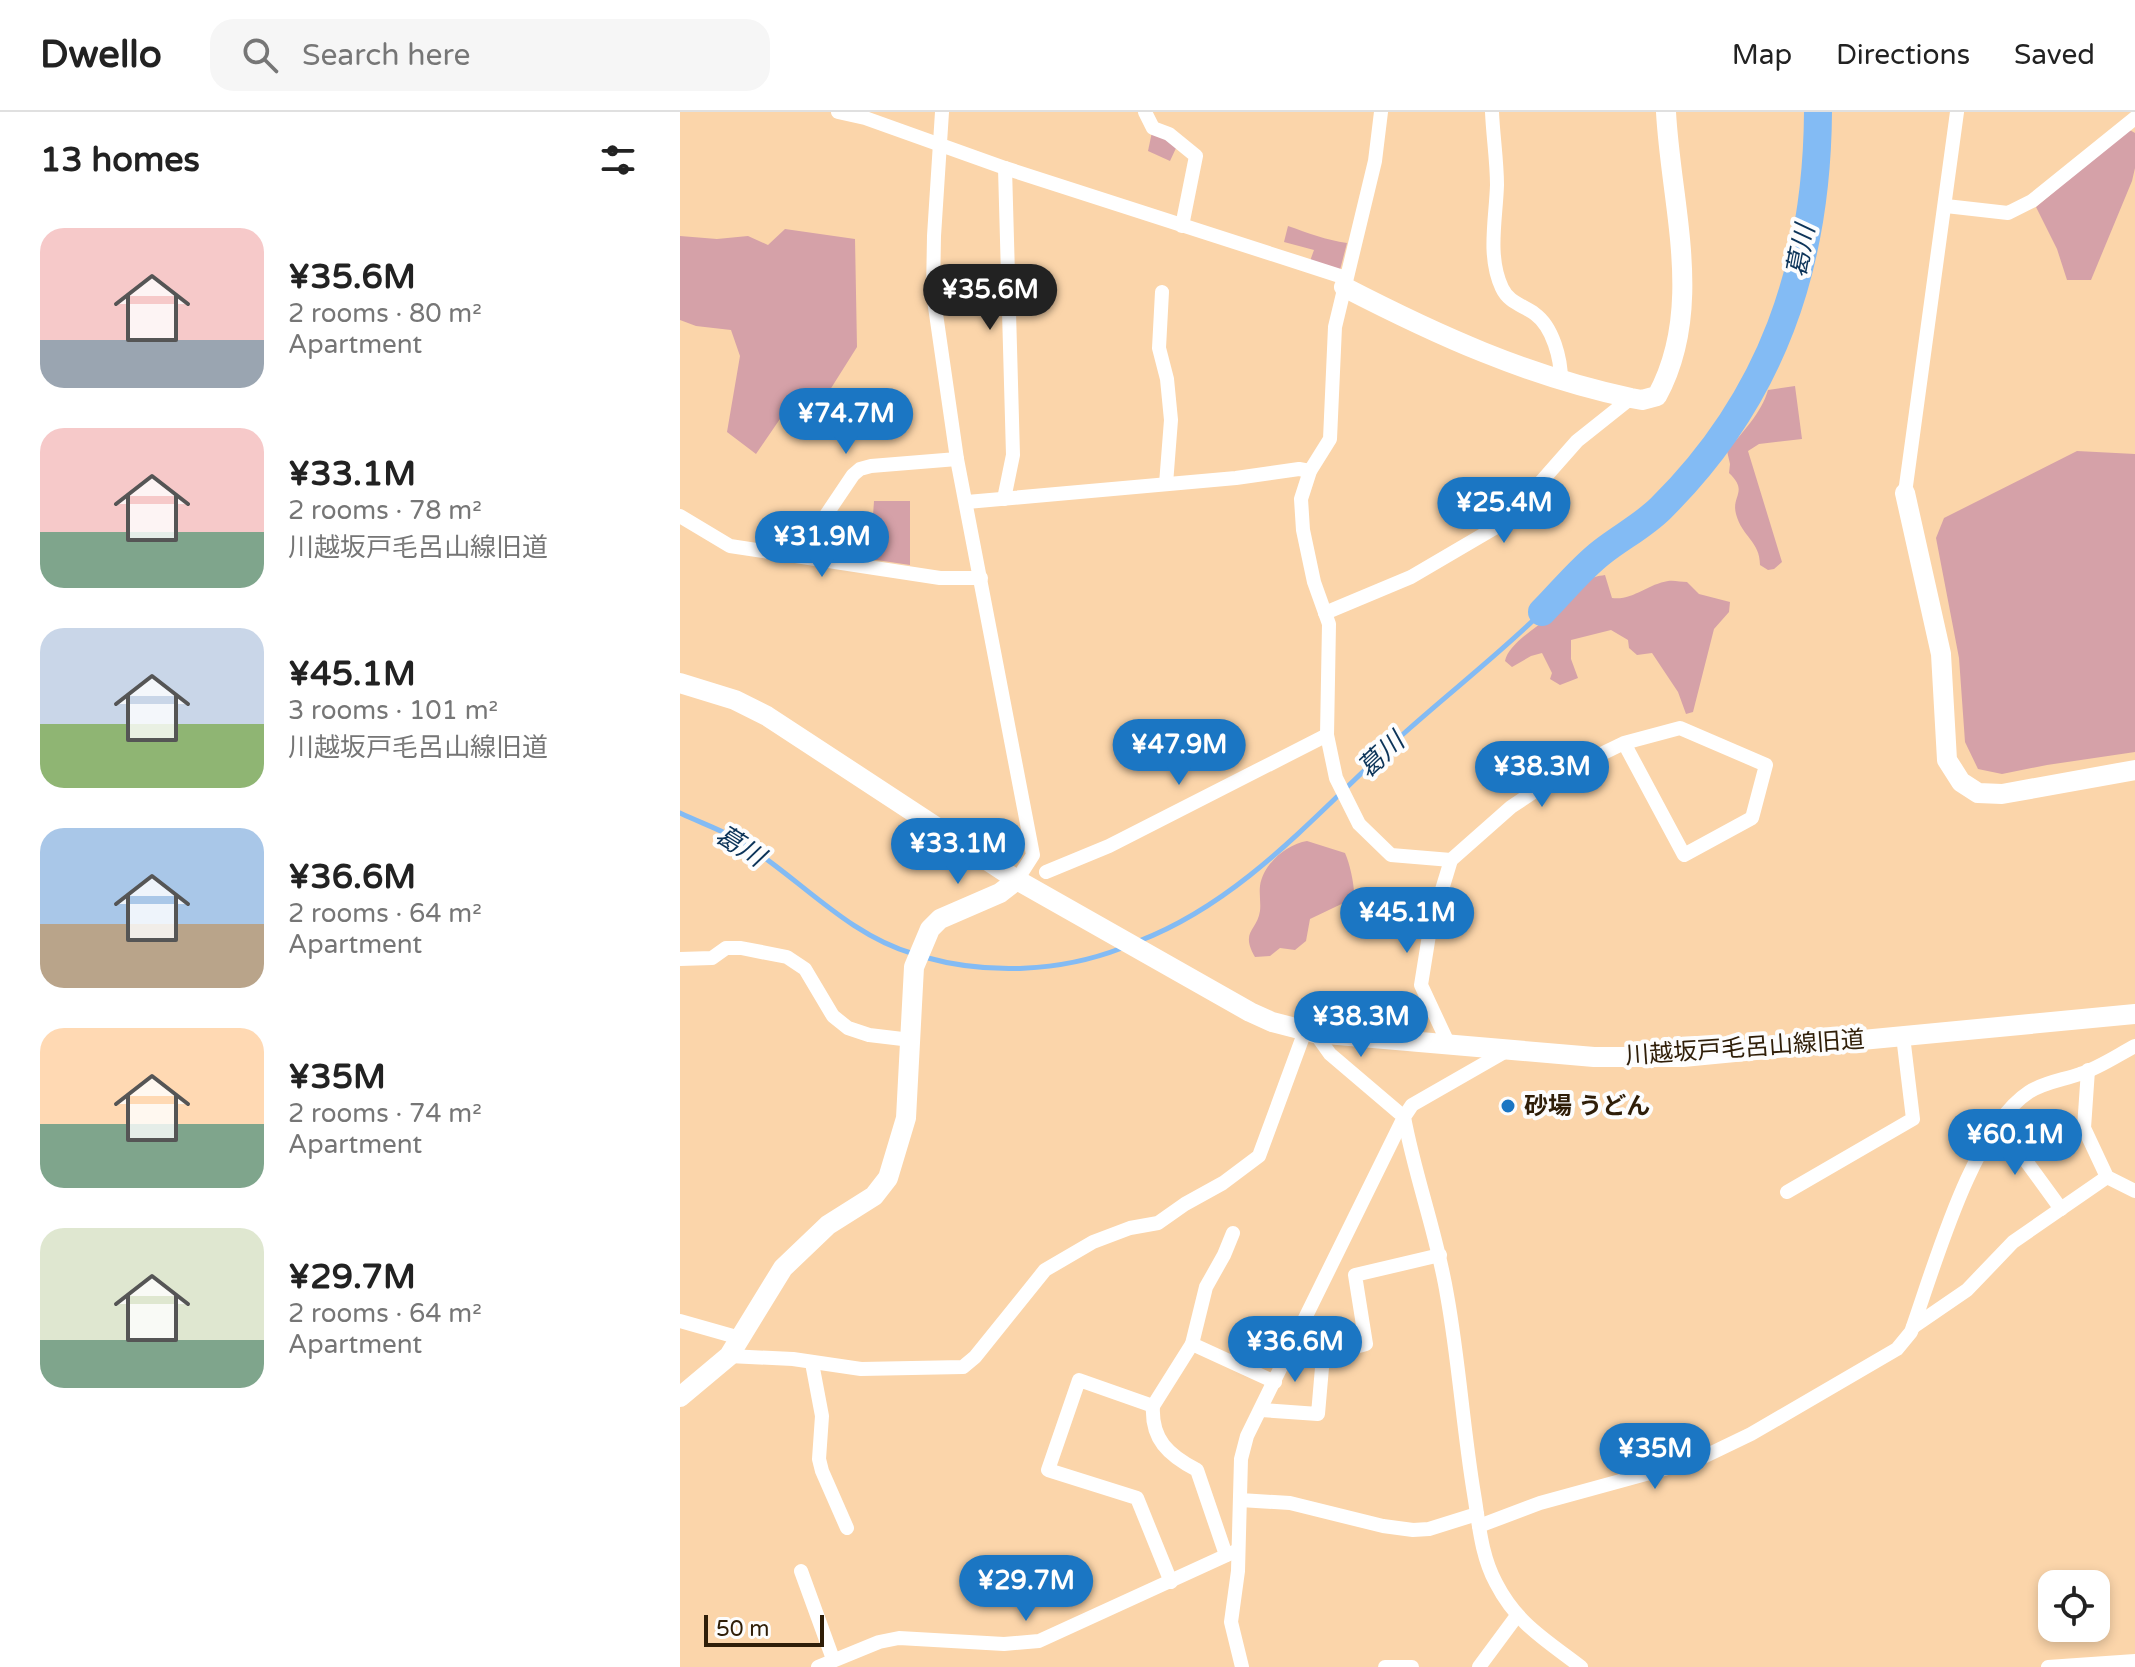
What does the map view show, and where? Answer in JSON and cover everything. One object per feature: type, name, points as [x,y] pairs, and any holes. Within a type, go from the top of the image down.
[{"type":"street","points":[[838,112],[865,118],[1345,283],[1476,352],[1561,380],[1642,400],[1657,396],[1669,376],[1682,299],[1681,252],[1666,112]]},
{"type":"street","points":[[680,1397],[734,1347],[783,1268],[828,1225],[874,1196],[888,1178],[906,1118],[916,962],[930,929],[940,919],[1000,893],[1017,880],[1033,855],[957,459],[933,293],[942,112]]},
{"type":"street","points":[[1145,112],[1153,128],[1169,134],[1196,156],[1182,226]]},
{"type":"street","points":[[1381,112],[1375,161],[1335,327],[1330,439],[1310,471],[1301,499],[1302,522],[1314,582],[1329,624],[1327,735],[1336,778],[1359,824],[1391,855],[1451,860]]},
{"type":"street","points":[[1492,112],[1497,183],[1495,263],[1502,289],[1511,301],[1536,314],[1546,325],[1561,363],[1561,380]]},
{"type":"street","points":[[1957,112],[1905,493],[1941,654],[1947,760],[1961,782],[1978,793],[2002,794],[2135,770]]},
{"type":"street","points":[[1946,206],[2008,213],[2032,201],[2085,161],[2129,117]]},
{"type":"street","points":[[1004,499],[1013,455],[1005,168]]},
{"type":"street","points":[[1162,292],[1159,348],[1171,399],[1166,484]]},
{"type":"street","points":[[1325,613],[1411,577],[1498,526],[1510,517],[1577,441],[1631,398]]},
{"type":"street","points":[[810,558],[818,527],[860,469],[957,459]]},
{"type":"street","points":[[967,502],[1260,476],[1299,469],[1310,471]]},
{"type":"street","points":[[680,516],[730,546],[940,578],[981,578]]},
{"type":"street","name":"川越坂戸毛呂山線旧道","points":[[680,683],[735,700],[767,716],[1017,880],[1219,996],[1272,1022],[1310,1032],[1594,1057],[1683,1057],[2135,1014]]},
{"type":"street","points":[[1449,1045],[1421,985],[1430,929],[1451,860],[1511,807],[1562,773],[1624,743],[1680,728],[1766,765],[1752,818],[1684,855],[1624,743]]},
{"type":"street","points":[[1046,872],[1109,846],[1327,735]]},
{"type":"street","points":[[680,959],[712,958],[726,948],[787,957],[805,969],[833,1016],[848,1028],[869,1035],[911,1040]]},
{"type":"street","points":[[680,1321],[734,1347],[812,1363],[861,1369],[963,1367],[975,1357],[1045,1270],[1093,1242],[1130,1228],[1158,1223],[1223,1183],[1259,1156],[1310,1032],[1330,1054],[1404,1117],[1411,1155],[1440,1255],[1478,1520],[1488,1565],[1516,1617],[1581,1667]]},
{"type":"street","points":[[1787,1192],[1913,1119],[1903,1036]]},
{"type":"street","points":[[1240,1500],[1290,1503],[1383,1526],[1429,1529],[1478,1520],[1697,1460],[1751,1434],[1897,1349],[1912,1327],[1964,1189],[1986,1143],[2009,1110],[2029,1092],[2058,1078],[2088,1070],[2135,1046]]},
{"type":"street","points":[[1242,1667],[1231,1622],[1232,1552],[1240,1500],[1241,1459],[1247,1436],[1412,1105],[1508,1050]]},
{"type":"street","points":[[2088,1070],[2084,1128],[2107,1177],[2135,1191]]},
{"type":"street","points":[[1999,1124],[2061,1209]]},
{"type":"street","points":[[1912,1327],[1967,1290],[2013,1242],[2107,1177]]},
{"type":"street","points":[[1232,1552],[1197,1470],[1175,1459],[1161,1444],[1154,1427],[1153,1406],[1192,1344],[1206,1287],[1233,1233]]},
{"type":"street","points":[[1261,1410],[1318,1414],[1323,1356],[1366,1344],[1355,1275],[1440,1255]]},
{"type":"street","points":[[1192,1344],[1275,1382]]},
{"type":"street","points":[[812,1363],[822,1416],[819,1459],[847,1528]]},
{"type":"street","points":[[1153,1406],[1079,1380],[1048,1470],[1137,1498],[1171,1582]]},
{"type":"street","points":[[818,1667],[879,1642],[899,1638],[1004,1644],[1039,1641],[1232,1552]]},
{"type":"street","points":[[801,1571],[833,1659]]},
{"type":"street","points":[[1479,1667],[1516,1617]]},
{"type":"street","points":[[2048,1667],[2135,1661]]},
{"type":"street","points":[[1385,1667],[1412,1667]]},
{"type":"shaded area","points":[[2128,129],[2135,133],[2132,181],[2091,280],[2067,280],[2057,249],[2036,207]]},
{"type":"shaded area","points":[[1152,132],[1177,146],[1170,161],[1148,151]]},
{"type":"shaded area","points":[[1288,226],[1347,243],[1340,270],[1310,261],[1314,250],[1284,242]]},
{"type":"shaded area","points":[[785,229],[855,239],[857,347],[828,393],[782,416],[756,454],[727,432],[740,356],[731,330],[696,326],[680,320],[680,236],[717,239],[748,236],[768,245]]},
{"type":"shaded area","points":[[1795,386],[1802,439],[1759,444],[1748,451],[1782,562],[1768,570],[1760,565],[1757,550],[1736,514],[1739,489],[1729,473],[1727,451],[1756,414],[1768,390]]},
{"type":"shaded area","points":[[2077,451],[2135,454],[2135,752],[2002,774],[1978,769],[1965,742],[1959,658],[1936,538],[1944,518]]},
{"type":"shaded area","points":[[874,501],[910,501],[910,565],[870,559]]},
{"type":"shaded area","points":[[1605,575],[1612,598],[1626,597],[1673,581],[1687,582],[1699,594],[1730,602],[1729,612],[1714,629],[1693,712],[1686,714],[1678,692],[1652,653],[1637,655],[1629,648],[1628,640],[1611,630],[1571,640],[1571,659],[1578,678],[1560,685],[1550,679],[1552,673],[1542,653],[1512,667],[1505,661],[1515,645],[1570,601],[1585,583]]},
{"type":"shaded area","points":[[1307,841],[1345,853],[1354,898],[1310,919],[1306,941],[1295,950],[1280,948],[1270,956],[1255,957],[1249,936],[1260,911],[1262,878],[1277,856]]},
{"type":"waterway","name":"葛川","points":[[1542,612],[1594,559],[1661,508],[1700,466],[1759,375],[1781,326],[1809,223],[1816,169],[1818,112]]},
{"type":"waterway","name":"葛川","points":[[1139,941],[1178,923],[1250,875],[1542,612]]},
{"type":"waterway","name":"葛川","points":[[680,813],[737,839],[866,933],[914,954]]},
{"type":"waterway","name":"葛川","points":[[924,957],[973,967],[1024,968],[1074,962],[1122,948]]},
{"type":"place","name":"砂場 うどん","points":[[1508,1106]]}]
